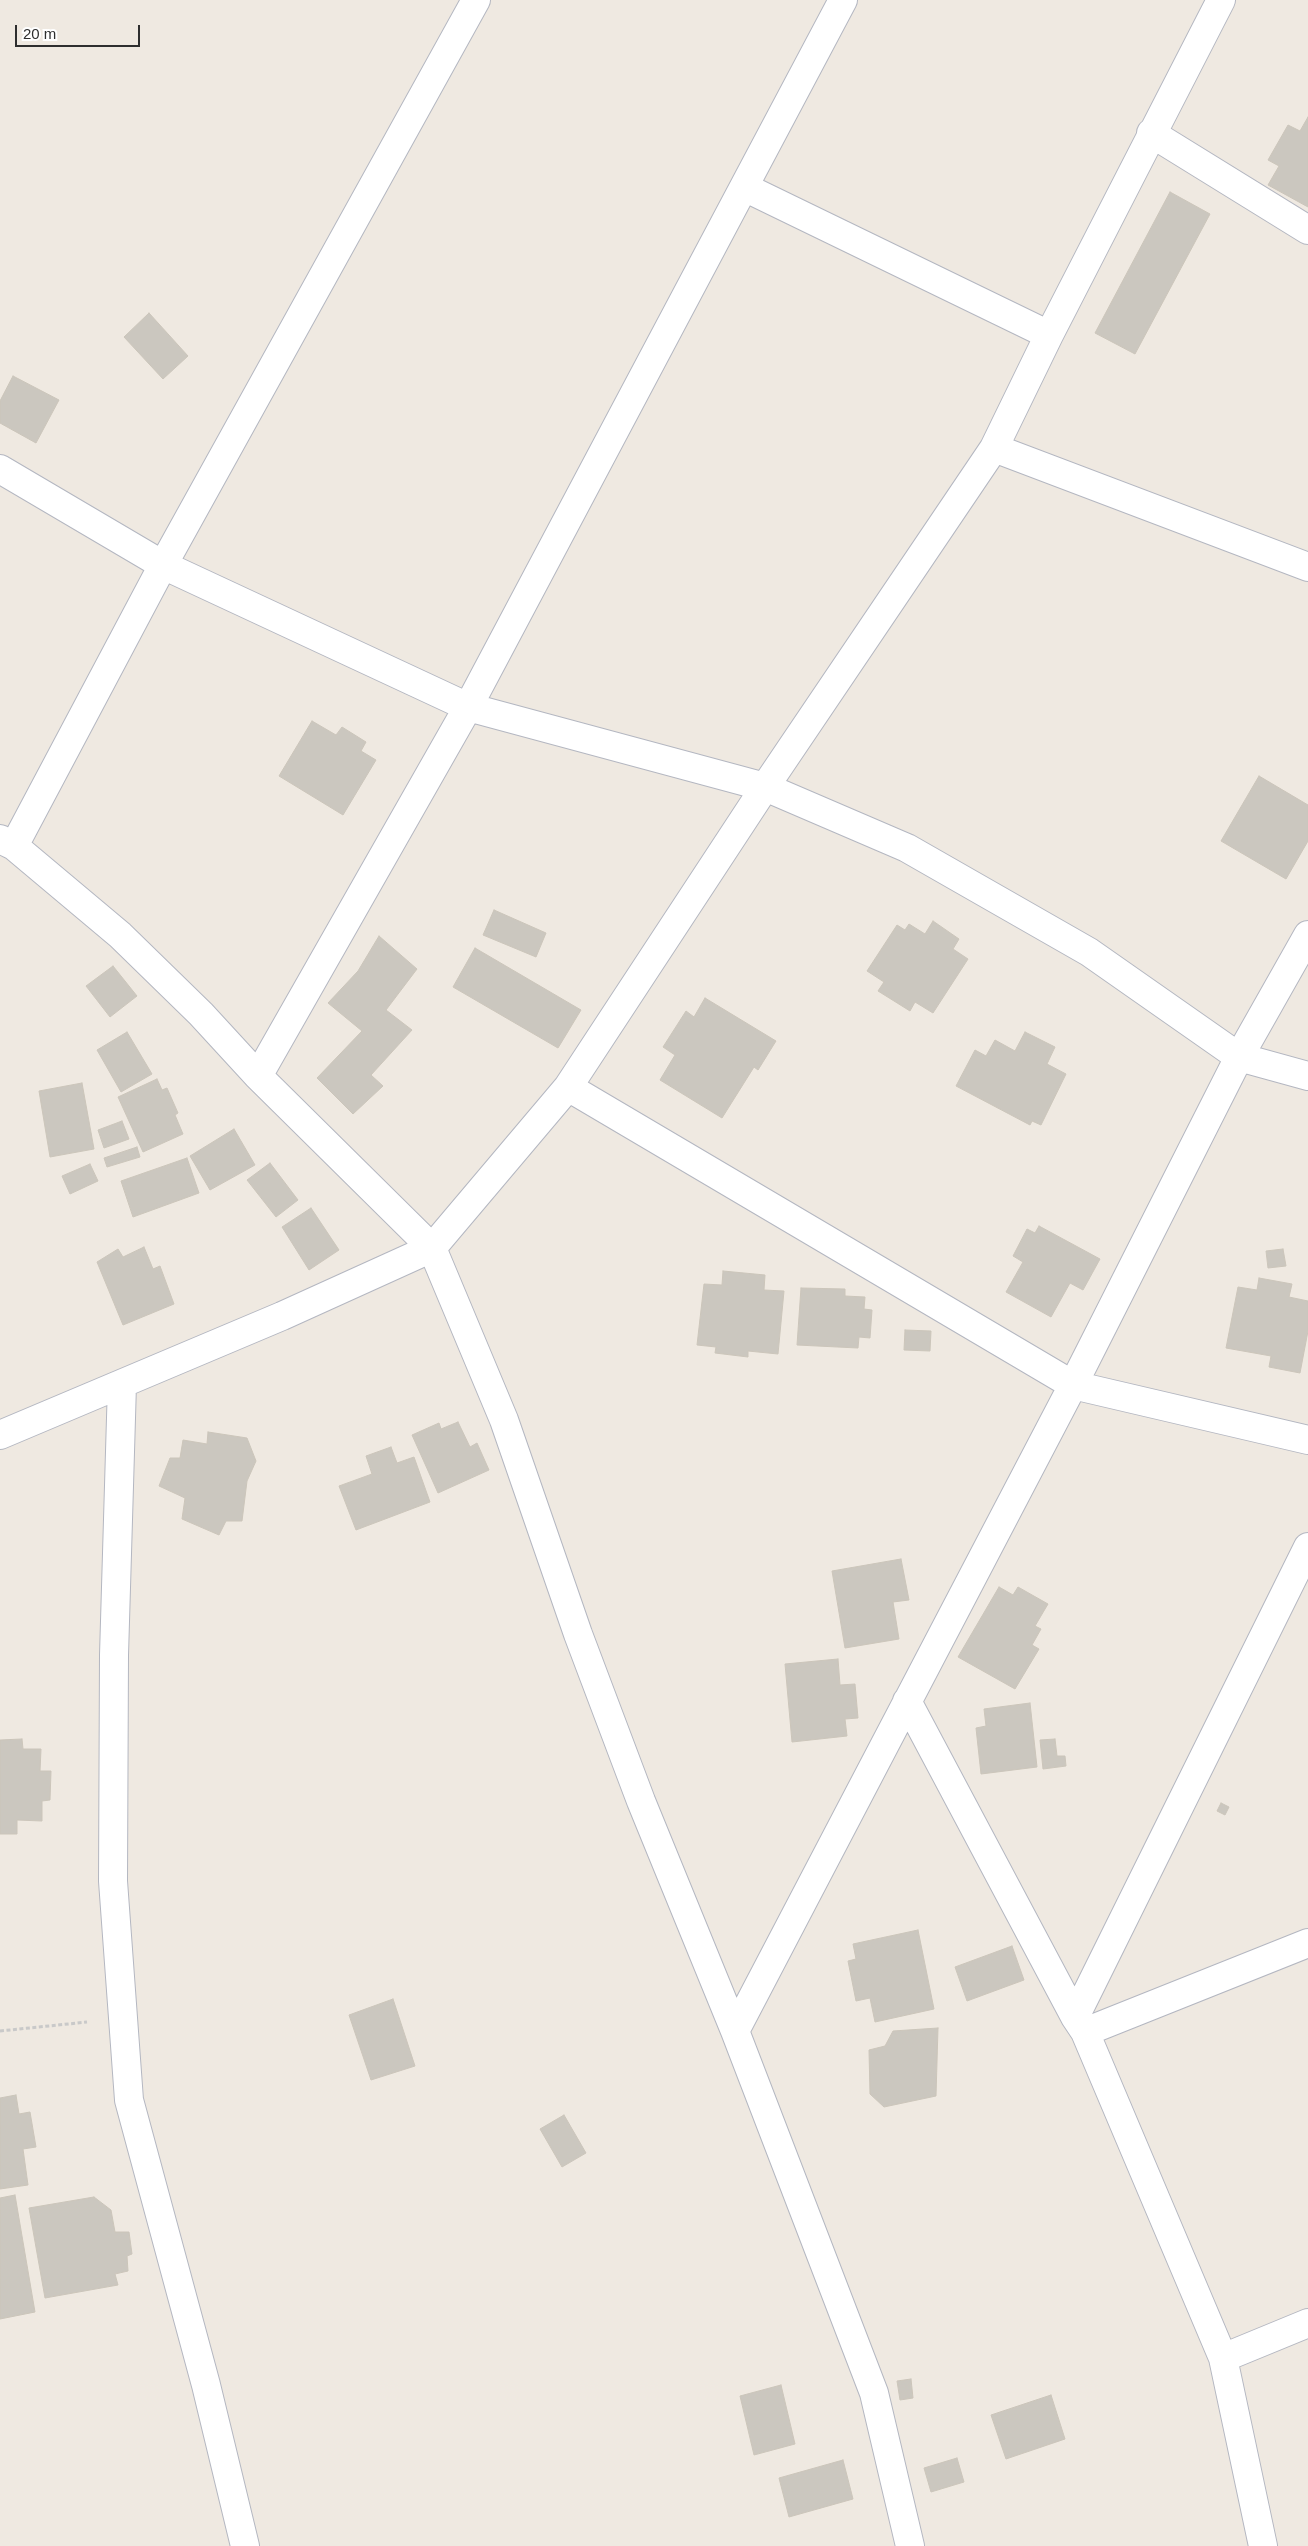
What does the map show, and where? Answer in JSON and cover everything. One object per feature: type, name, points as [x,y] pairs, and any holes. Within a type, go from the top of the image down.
[{"type":"street","points":[[476,0],[7,842],[120,935],[201,1014],[258,1076],[432,1248],[504,1420],[578,1634],[641,1801],[735,2031],[874,2393],[910,2546]]},
{"type":"street","points":[[258,1076],[468,707],[843,0]]},
{"type":"street","points":[[0,1435],[282,1316],[432,1248],[568,1087],[765,787],[994,448],[1151,133],[1221,0]]},
{"type":"street","points":[[1151,133],[1308,230]]},
{"type":"street","points":[[744,188],[1049,335]]},
{"type":"street","points":[[994,448],[1308,567]]},
{"type":"street","points":[[0,469],[163,565],[468,707],[765,787],[907,848],[1089,952],[1239,1057],[1308,1076]]},
{"type":"street","points":[[735,2031],[1073,1385],[1239,1057],[1308,935]]},
{"type":"street","points":[[568,1087],[1073,1385],[1308,1440]]},
{"type":"street","points":[[122,1384],[114,1655],[113,1881],[128,2100],[206,2385],[245,2546]]},
{"type":"street","points":[[1080,2024],[1308,1548]]},
{"type":"street","points":[[907,1701],[1080,2024],[1223,2358],[1263,2546]]},
{"type":"street","points":[[1080,2024],[1308,1942]]},
{"type":"street","points":[[1223,2358],[1308,2323]]},
{"type":"path","points":[[0,2031],[123,2018]]},
{"type":"building","points":[[1308,117],[1308,207],[1268,185],[1279,166],[1268,160],[1288,125],[1300,131]]},
{"type":"building","points":[[1170,192],[1210,214],[1135,354],[1095,333]]},
{"type":"building","points":[[149,313],[188,356],[163,379],[124,337]]},
{"type":"building","points":[[13,376],[59,400],[36,443],[0,423],[0,401]]},
{"type":"building","points":[[312,721],[336,735],[342,727],[366,742],[361,751],[376,760],[343,815],[279,776]]},
{"type":"building","points":[[1259,776],[1308,805],[1308,841],[1286,879],[1221,841]]},
{"type":"building","points":[[494,910],[546,933],[536,957],[483,935]]},
{"type":"building","points":[[933,921],[959,939],[953,949],[968,959],[933,1013],[915,1002],[910,1011],[878,991],[884,982],[867,971],[897,925],[905,930],[909,924],[925,934]]},
{"type":"building","points":[[379,936],[417,969],[386,1010],[412,1030],[371,1075],[383,1086],[353,1114],[317,1078],[362,1031],[328,1003],[358,971]]},
{"type":"building","points":[[475,948],[581,1010],[558,1048],[453,987]]},
{"type":"building","points":[[113,966],[137,996],[110,1017],[86,986]]},
{"type":"building","points":[[705,998],[776,1041],[758,1070],[754,1067],[722,1118],[660,1080],[675,1055],[663,1047],[686,1011],[694,1017]]},
{"type":"building","points":[[127,1032],[152,1074],[121,1092],[97,1050]]},
{"type":"building","points":[[1025,1032],[1055,1047],[1047,1064],[1066,1074],[1041,1125],[1032,1121],[1030,1125],[956,1086],[975,1050],[986,1056],[995,1040],[1015,1051]]},
{"type":"building","points":[[157,1079],[162,1090],[167,1088],[178,1113],[175,1115],[183,1134],[143,1152],[118,1097]]},
{"type":"building","points":[[82,1083],[94,1149],[50,1157],[39,1091]]},
{"type":"building","points":[[122,1121],[129,1139],[104,1148],[98,1130]]},
{"type":"building","points":[[234,1129],[255,1165],[210,1190],[190,1156]]},
{"type":"building","points":[[137,1147],[140,1157],[107,1167],[104,1158]]},
{"type":"building","points":[[187,1158],[199,1193],[133,1217],[121,1181]]},
{"type":"building","points":[[270,1163],[298,1200],[276,1217],[247,1180]]},
{"type":"building","points":[[90,1164],[98,1181],[70,1194],[62,1176]]},
{"type":"building","points":[[311,1208],[339,1250],[309,1270],[282,1227]]},
{"type":"building","points":[[1039,1226],[1100,1259],[1083,1290],[1070,1283],[1051,1317],[1006,1292],[1023,1262],[1013,1256],[1027,1229],[1035,1233]]},
{"type":"building","points":[[144,1247],[153,1269],[160,1266],[174,1304],[123,1325],[97,1262],[118,1249],[123,1257]]},
{"type":"building","points":[[1283,1249],[1286,1266],[1268,1268],[1266,1251]]},
{"type":"building","points":[[723,1271],[765,1275],[764,1290],[784,1291],[778,1354],[748,1351],[748,1357],[715,1353],[716,1347],[697,1345],[704,1284],[722,1285]]},
{"type":"building","points":[[1259,1278],[1292,1284],[1289,1297],[1308,1301],[1308,1331],[1300,1373],[1269,1367],[1271,1356],[1226,1348],[1238,1287],[1257,1290]]},
{"type":"building","points":[[801,1288],[845,1289],[845,1296],[865,1297],[864,1309],[872,1310],[870,1338],[859,1337],[858,1348],[797,1345]]},
{"type":"building","points":[[905,1330],[931,1331],[930,1351],[904,1350]]},
{"type":"building","points":[[458,1422],[470,1447],[477,1443],[489,1470],[438,1493],[412,1435],[439,1423],[441,1429]]},
{"type":"building","points":[[208,1432],[247,1438],[256,1461],[247,1481],[242,1521],[226,1521],[219,1535],[182,1519],[185,1498],[159,1486],[170,1458],[180,1458],[183,1440],[207,1444]]},
{"type":"building","points":[[391,1447],[397,1463],[414,1457],[430,1502],[356,1530],[339,1486],[372,1474],[366,1456]]},
{"type":"building","points":[[901,1559],[909,1600],[893,1602],[899,1639],[845,1648],[832,1571]]},
{"type":"building","points":[[999,1587],[1013,1595],[1018,1587],[1048,1604],[1035,1626],[1041,1629],[1032,1645],[1039,1649],[1015,1689],[958,1657]]},
{"type":"building","points":[[838,1659],[840,1685],[855,1684],[858,1718],[845,1719],[847,1736],[792,1742],[785,1664]]},
{"type":"building","points":[[1030,1703],[1037,1767],[981,1774],[976,1728],[986,1726],[984,1709]]},
{"type":"building","points":[[22,1739],[23,1749],[41,1749],[40,1771],[51,1771],[50,1800],[42,1801],[42,1821],[17,1820],[17,1834],[0,1834],[0,1740]]},
{"type":"building","points":[[1055,1739],[1057,1756],[1065,1756],[1066,1766],[1043,1769],[1040,1740]]},
{"type":"building","points":[[1221,1803],[1229,1807],[1225,1815],[1217,1811]]},
{"type":"building","points":[[918,1930],[934,2009],[875,2022],[870,1998],[856,2001],[848,1961],[856,1959],[853,1944]]},
{"type":"building","points":[[1012,1946],[1024,1980],[967,2001],[955,1967]]},
{"type":"building","points":[[393,1999],[415,2066],[371,2080],[349,2015]]},
{"type":"building","points":[[938,2028],[936,2096],[884,2107],[870,2094],[869,2050],[885,2046],[893,2031]]},
{"type":"building","points":[[16,2095],[19,2114],[30,2112],[36,2147],[23,2149],[28,2185],[0,2189],[0,2098]]},
{"type":"building","points":[[564,2115],[586,2153],[562,2167],[540,2129]]},
{"type":"building","points":[[15,2195],[35,2312],[0,2319],[0,2198]]},
{"type":"building","points":[[94,2197],[111,2210],[115,2232],[129,2232],[132,2254],[127,2256],[128,2271],[115,2274],[118,2285],[45,2298],[29,2208]]},
{"type":"building","points":[[911,2379],[913,2398],[900,2400],[897,2381]]},
{"type":"building","points":[[781,2385],[795,2444],[754,2455],[740,2396]]},
{"type":"building","points":[[1051,2395],[1065,2439],[1006,2459],[991,2415]]},
{"type":"building","points":[[957,2458],[964,2482],[931,2492],[924,2468]]},
{"type":"building","points":[[843,2460],[853,2499],[789,2517],[779,2478]]}]
